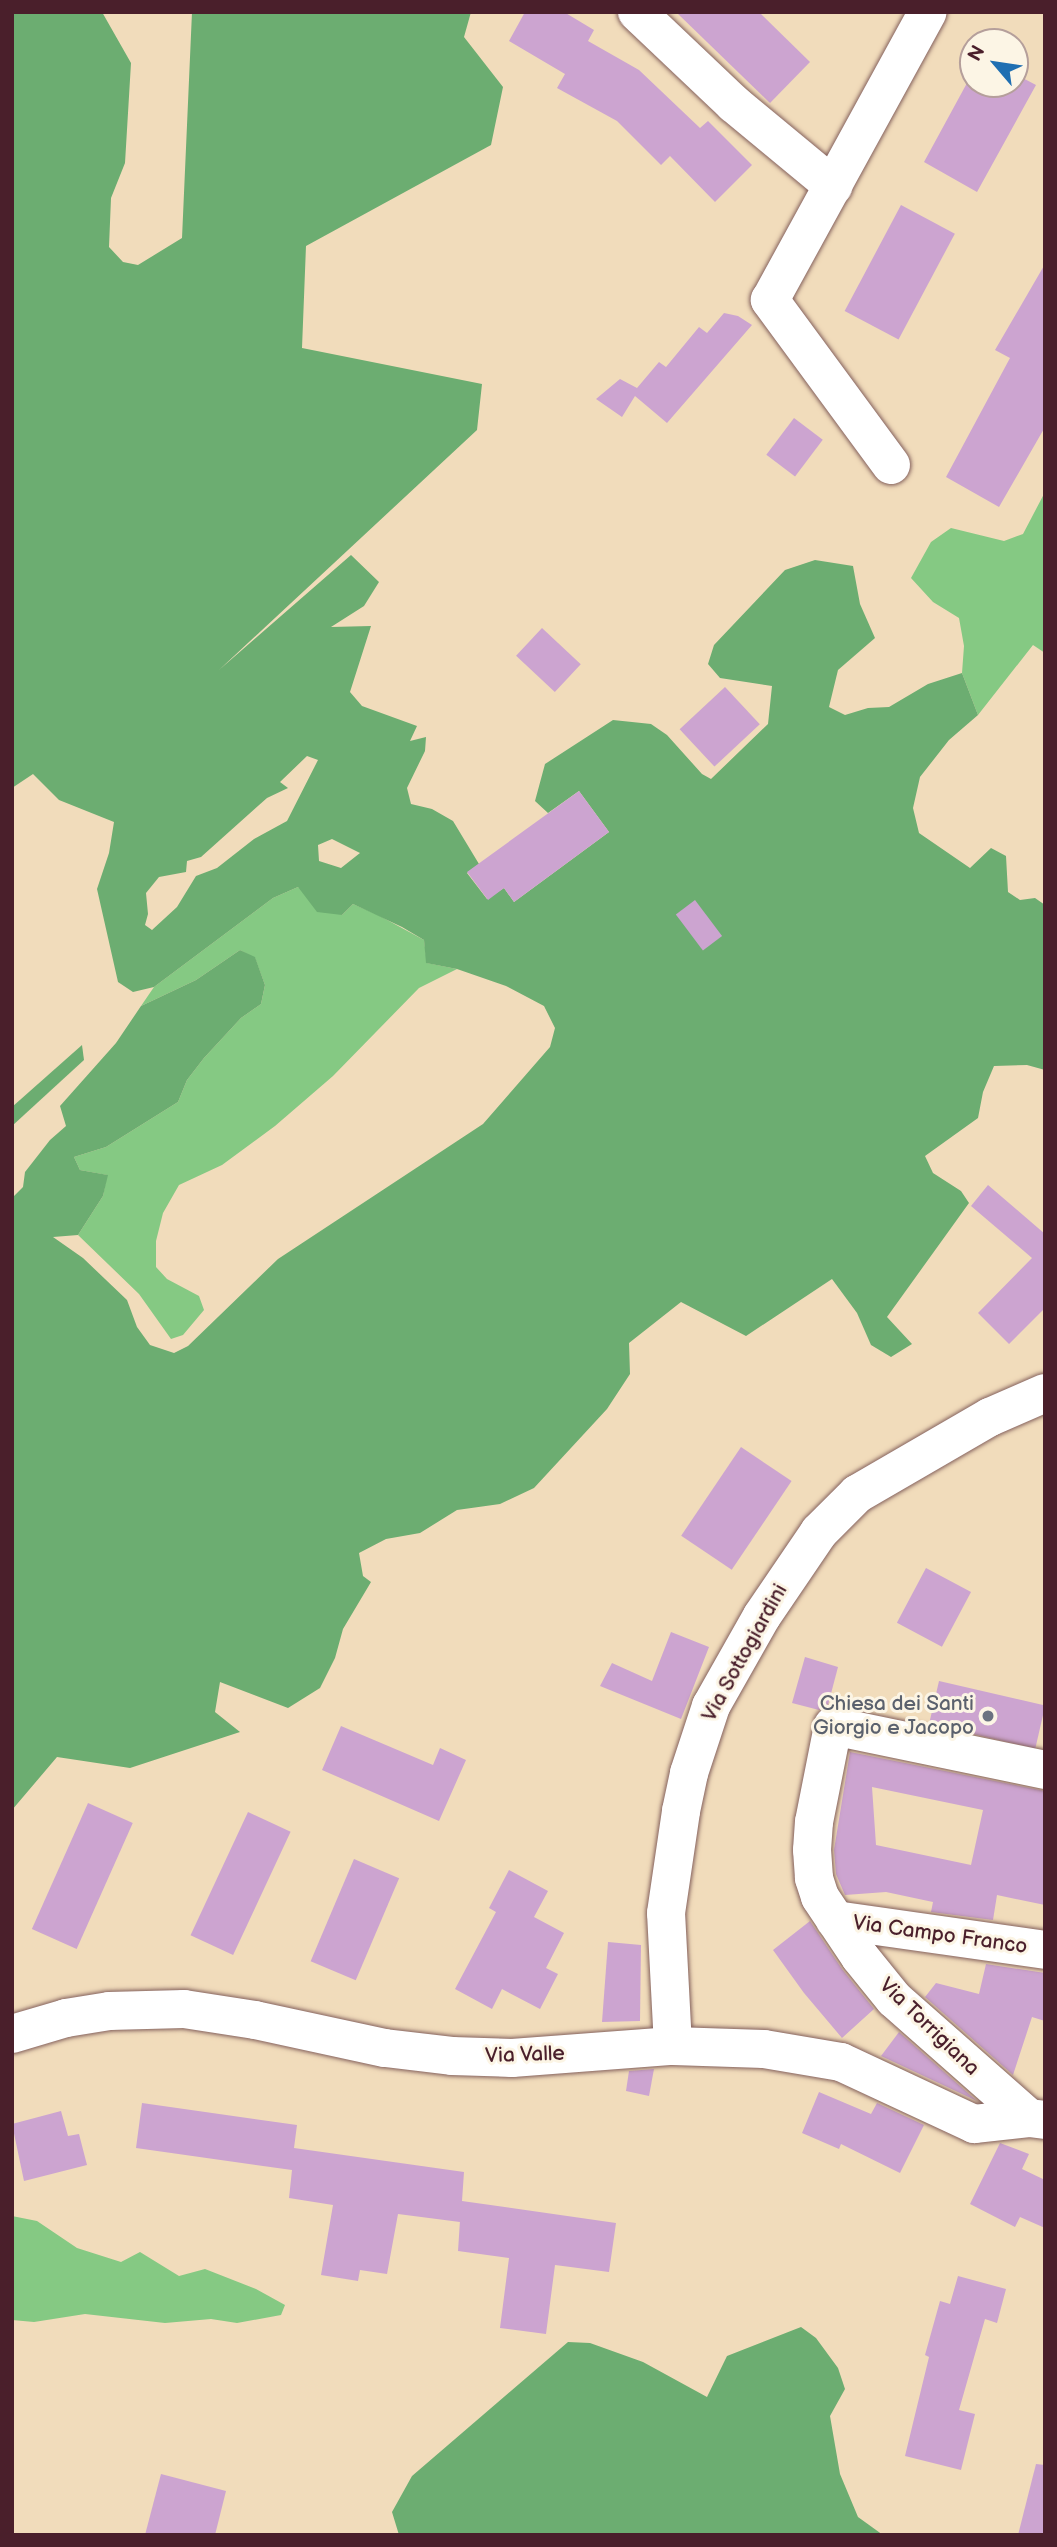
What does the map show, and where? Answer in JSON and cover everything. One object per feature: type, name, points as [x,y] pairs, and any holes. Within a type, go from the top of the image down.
[{"type":"street","points":[[637,12],[734,104],[833,186]]},
{"type":"street","points":[[891,465],[771,300],[928,12]]},
{"type":"street","name":"Via Sottogiardini","points":[[673,2046],[666,1913],[681,1811],[689,1773],[711,1706],[762,1616],[813,1540],[857,1494],[990,1417],[1045,1393]]},
{"type":"street","name":"Via Torrigiana","points":[[1040,2110],[894,1999],[820,1897],[814,1878],[812,1850],[814,1822],[833,1726],[1045,1770]]},
{"type":"street","name":"Via Campo Franco","points":[[835,1920],[1045,1950]]},
{"type":"street","name":"Via Valle","points":[[12,2034],[66,2018],[109,2011],[184,2009],[385,2048],[452,2056],[512,2058],[673,2046],[764,2049],[841,2062],[974,2124],[1040,2110]]},
{"type":"green space","points":[[12,12],[102,12],[131,63],[125,163],[111,198],[109,247],[123,262],[138,265],[182,238],[192,12],[471,12],[464,37],[503,87],[491,145],[306,246],[302,348],[482,384],[477,430],[219,670],[351,555],[379,582],[364,606],[331,627],[371,626],[350,692],[362,706],[417,726],[410,741],[426,737],[425,751],[407,788],[411,804],[432,809],[453,821],[479,864],[467,873],[487,899],[504,888],[514,902],[609,832],[579,791],[548,813],[535,801],[545,764],[613,720],[651,724],[667,735],[702,774],[711,779],[768,724],[772,686],[720,678],[708,664],[714,645],[785,570],[815,560],[853,566],[860,604],[875,638],[838,670],[829,707],[845,715],[868,708],[889,707],[928,684],[962,673],[978,715],[949,740],[920,777],[913,808],[919,833],[970,868],[991,848],[1006,856],[1008,892],[1020,900],[1035,898],[1045,905],[1045,1070],[1027,1065],[994,1066],[983,1092],[978,1118],[925,1156],[933,1173],[961,1191],[969,1203],[887,1317],[912,1344],[891,1357],[871,1345],[857,1313],[832,1279],[746,1336],[681,1302],[629,1343],[630,1374],[607,1409],[534,1488],[500,1504],[457,1510],[420,1533],[386,1539],[359,1553],[363,1576],[371,1582],[343,1629],[335,1658],[320,1688],[288,1708],[220,1682],[215,1712],[240,1732],[130,1768],[57,1757],[12,1810],[12,1198],[23,1187],[25,1172],[50,1140],[66,1126],[60,1106],[116,1043],[141,1006],[196,980],[240,950],[255,957],[265,985],[261,1004],[241,1018],[204,1058],[187,1080],[178,1102],[106,1147],[74,1157],[80,1170],[108,1175],[103,1196],[78,1235],[53,1237],[83,1258],[127,1300],[137,1327],[150,1345],[174,1353],[188,1346],[278,1259],[483,1124],[550,1047],[555,1028],[544,1006],[506,986],[457,969],[426,963],[424,940],[402,927],[353,904],[342,915],[317,912],[298,887],[273,898],[154,987],[133,992],[118,982],[97,889],[109,853],[114,822],[59,800],[33,774],[12,788]],"holes":[[[307,756],[318,760],[287,821],[254,839],[217,868],[196,876],[177,907],[152,930],[145,925],[148,914],[146,893],[159,877],[186,872],[187,861],[201,857],[267,798],[288,788],[280,782]],[[332,839],[360,853],[341,868],[319,861],[318,845]]]},
{"type":"green space","points":[[1045,492],[1045,653],[1033,645],[978,715],[962,673],[964,646],[959,618],[933,602],[911,578],[931,542],[951,528],[1004,541],[1023,534]]},
{"type":"green space","points":[[298,887],[342,915],[353,904],[378,915],[424,940],[427,963],[457,969],[419,988],[333,1076],[275,1126],[222,1165],[179,1185],[163,1213],[156,1241],[156,1267],[167,1279],[199,1296],[204,1310],[183,1335],[171,1339],[139,1294],[78,1235],[103,1196],[107,1175],[80,1170],[74,1157],[106,1147],[178,1102],[187,1080],[204,1058],[241,1018],[261,1004],[265,985],[255,958],[240,950],[196,980],[141,1006],[154,987],[273,898]]},
{"type":"green space","points":[[82,1045],[84,1060],[12,1126],[12,1107]]},
{"type":"green space","points":[[12,2216],[37,2221],[77,2248],[121,2262],[140,2252],[179,2276],[205,2269],[256,2289],[285,2305],[281,2315],[237,2323],[211,2319],[165,2323],[85,2314],[34,2322],[12,2320]]},
{"type":"green space","points":[[801,2327],[816,2338],[838,2368],[845,2389],[830,2416],[840,2474],[858,2517],[883,2535],[399,2535],[392,2512],[412,2476],[568,2342],[590,2343],[643,2362],[707,2397],[727,2356]]},
{"type":"building","points":[[525,12],[564,12],[594,30],[588,41],[639,70],[700,128],[708,121],[752,165],[715,202],[670,156],[661,165],[617,121],[557,88],[565,74],[509,41]]},
{"type":"building","points":[[676,12],[759,12],[810,62],[770,103]]},
{"type":"building","points":[[1029,81],[1036,85],[1029,98]]},
{"type":"building","points":[[959,98],[1029,98],[977,192],[924,162]]},
{"type":"building","points":[[901,205],[955,234],[899,340],[845,311]]},
{"type":"building","points":[[1045,264],[1045,427],[999,507],[946,477],[1010,358],[995,350]]},
{"type":"building","points":[[724,313],[738,316],[752,325],[667,423],[635,396],[622,417],[596,399],[620,379],[637,388],[659,362],[666,367],[699,327],[707,333]]},
{"type":"building","points":[[794,418],[823,440],[795,476],[766,455]]},
{"type":"building","points":[[542,628],[581,664],[555,692],[516,656]]},
{"type":"building","points":[[725,687],[760,724],[714,767],[680,729]]},
{"type":"building","points":[[579,791],[609,832],[514,902],[504,888],[488,900],[467,872]]},
{"type":"building","points":[[695,900],[722,936],[703,950],[676,914]]},
{"type":"building","points":[[988,1185],[1045,1234],[1045,1308],[1009,1344],[978,1313],[1032,1258],[971,1206]]},
{"type":"building","points":[[741,1447],[792,1481],[732,1570],[681,1536]]},
{"type":"building","points":[[926,1568],[971,1592],[942,1647],[897,1623]]},
{"type":"building","points":[[671,1632],[709,1647],[681,1719],[600,1686],[612,1663],[652,1681]]},
{"type":"building","points":[[805,1657],[838,1667],[828,1705],[819,1710],[792,1703]]},
{"type":"building","name":"Chiesa dei Santi Giorgio e Jacopo","points":[[939,1681],[1045,1705],[1035,1748],[929,1724]]},
{"type":"building","points":[[341,1726],[433,1765],[440,1748],[466,1760],[439,1821],[322,1770]]},
{"type":"building","points":[[850,1752],[1045,1791],[1045,1905],[997,1895],[993,1920],[931,1912],[933,1902],[886,1892],[845,1895],[836,1874],[834,1850]],"holes":[[[872,1787],[983,1810],[971,1865],[876,1845]]]},
{"type":"building","points":[[88,1803],[133,1823],[77,1949],[32,1929]]},
{"type":"building","points":[[248,1812],[291,1832],[233,1955],[191,1935]]},
{"type":"building","points":[[354,1859],[399,1878],[356,1980],[311,1961]]},
{"type":"building","points":[[509,1870],[548,1891],[534,1917],[564,1933],[546,1968],[558,1974],[540,2009],[502,1989],[492,2009],[455,1989],[496,1912],[489,1908]]},
{"type":"building","points":[[810,1921],[842,1969],[874,2009],[842,2038],[804,1993],[773,1950]]},
{"type":"building","points":[[608,1942],[641,1945],[640,2021],[602,2022]]},
{"type":"building","points":[[986,1964],[1045,1973],[1045,2021],[1032,2017],[1013,2075],[925,1997],[936,1983],[979,1994]]},
{"type":"building","points":[[899,2032],[977,2101],[881,2056]]},
{"type":"building","points":[[654,2069],[649,2096],[626,2091],[629,2071]]},
{"type":"building","points":[[819,2092],[871,2114],[877,2103],[924,2125],[900,2173],[841,2144],[839,2149],[802,2133]]},
{"type":"building","points":[[142,2103],[297,2125],[294,2148],[464,2172],[462,2201],[616,2223],[609,2272],[555,2265],[546,2334],[500,2328],[509,2258],[458,2251],[460,2222],[398,2214],[387,2274],[360,2270],[358,2281],[321,2275],[333,2205],[289,2198],[292,2170],[136,2148]]},
{"type":"building","points":[[61,2111],[68,2136],[79,2134],[87,2165],[24,2181],[12,2124]]},
{"type":"building","points":[[1000,2143],[1029,2154],[1022,2169],[1045,2180],[1045,2228],[1020,2217],[1015,2227],[970,2204]]},
{"type":"building","points":[[958,2276],[1006,2289],[997,2323],[985,2319],[959,2410],[975,2414],[961,2470],[905,2456],[929,2357],[925,2355],[940,2301],[950,2304]]},
{"type":"building","points":[[1036,2464],[1045,2465],[1045,2535],[1018,2535]]},
{"type":"building","points":[[161,2474],[226,2491],[215,2535],[145,2535]]},
{"type":"place","name":"Chiesa dei Santi Giorgio e Jacopo","points":[[988,1716]]}]
